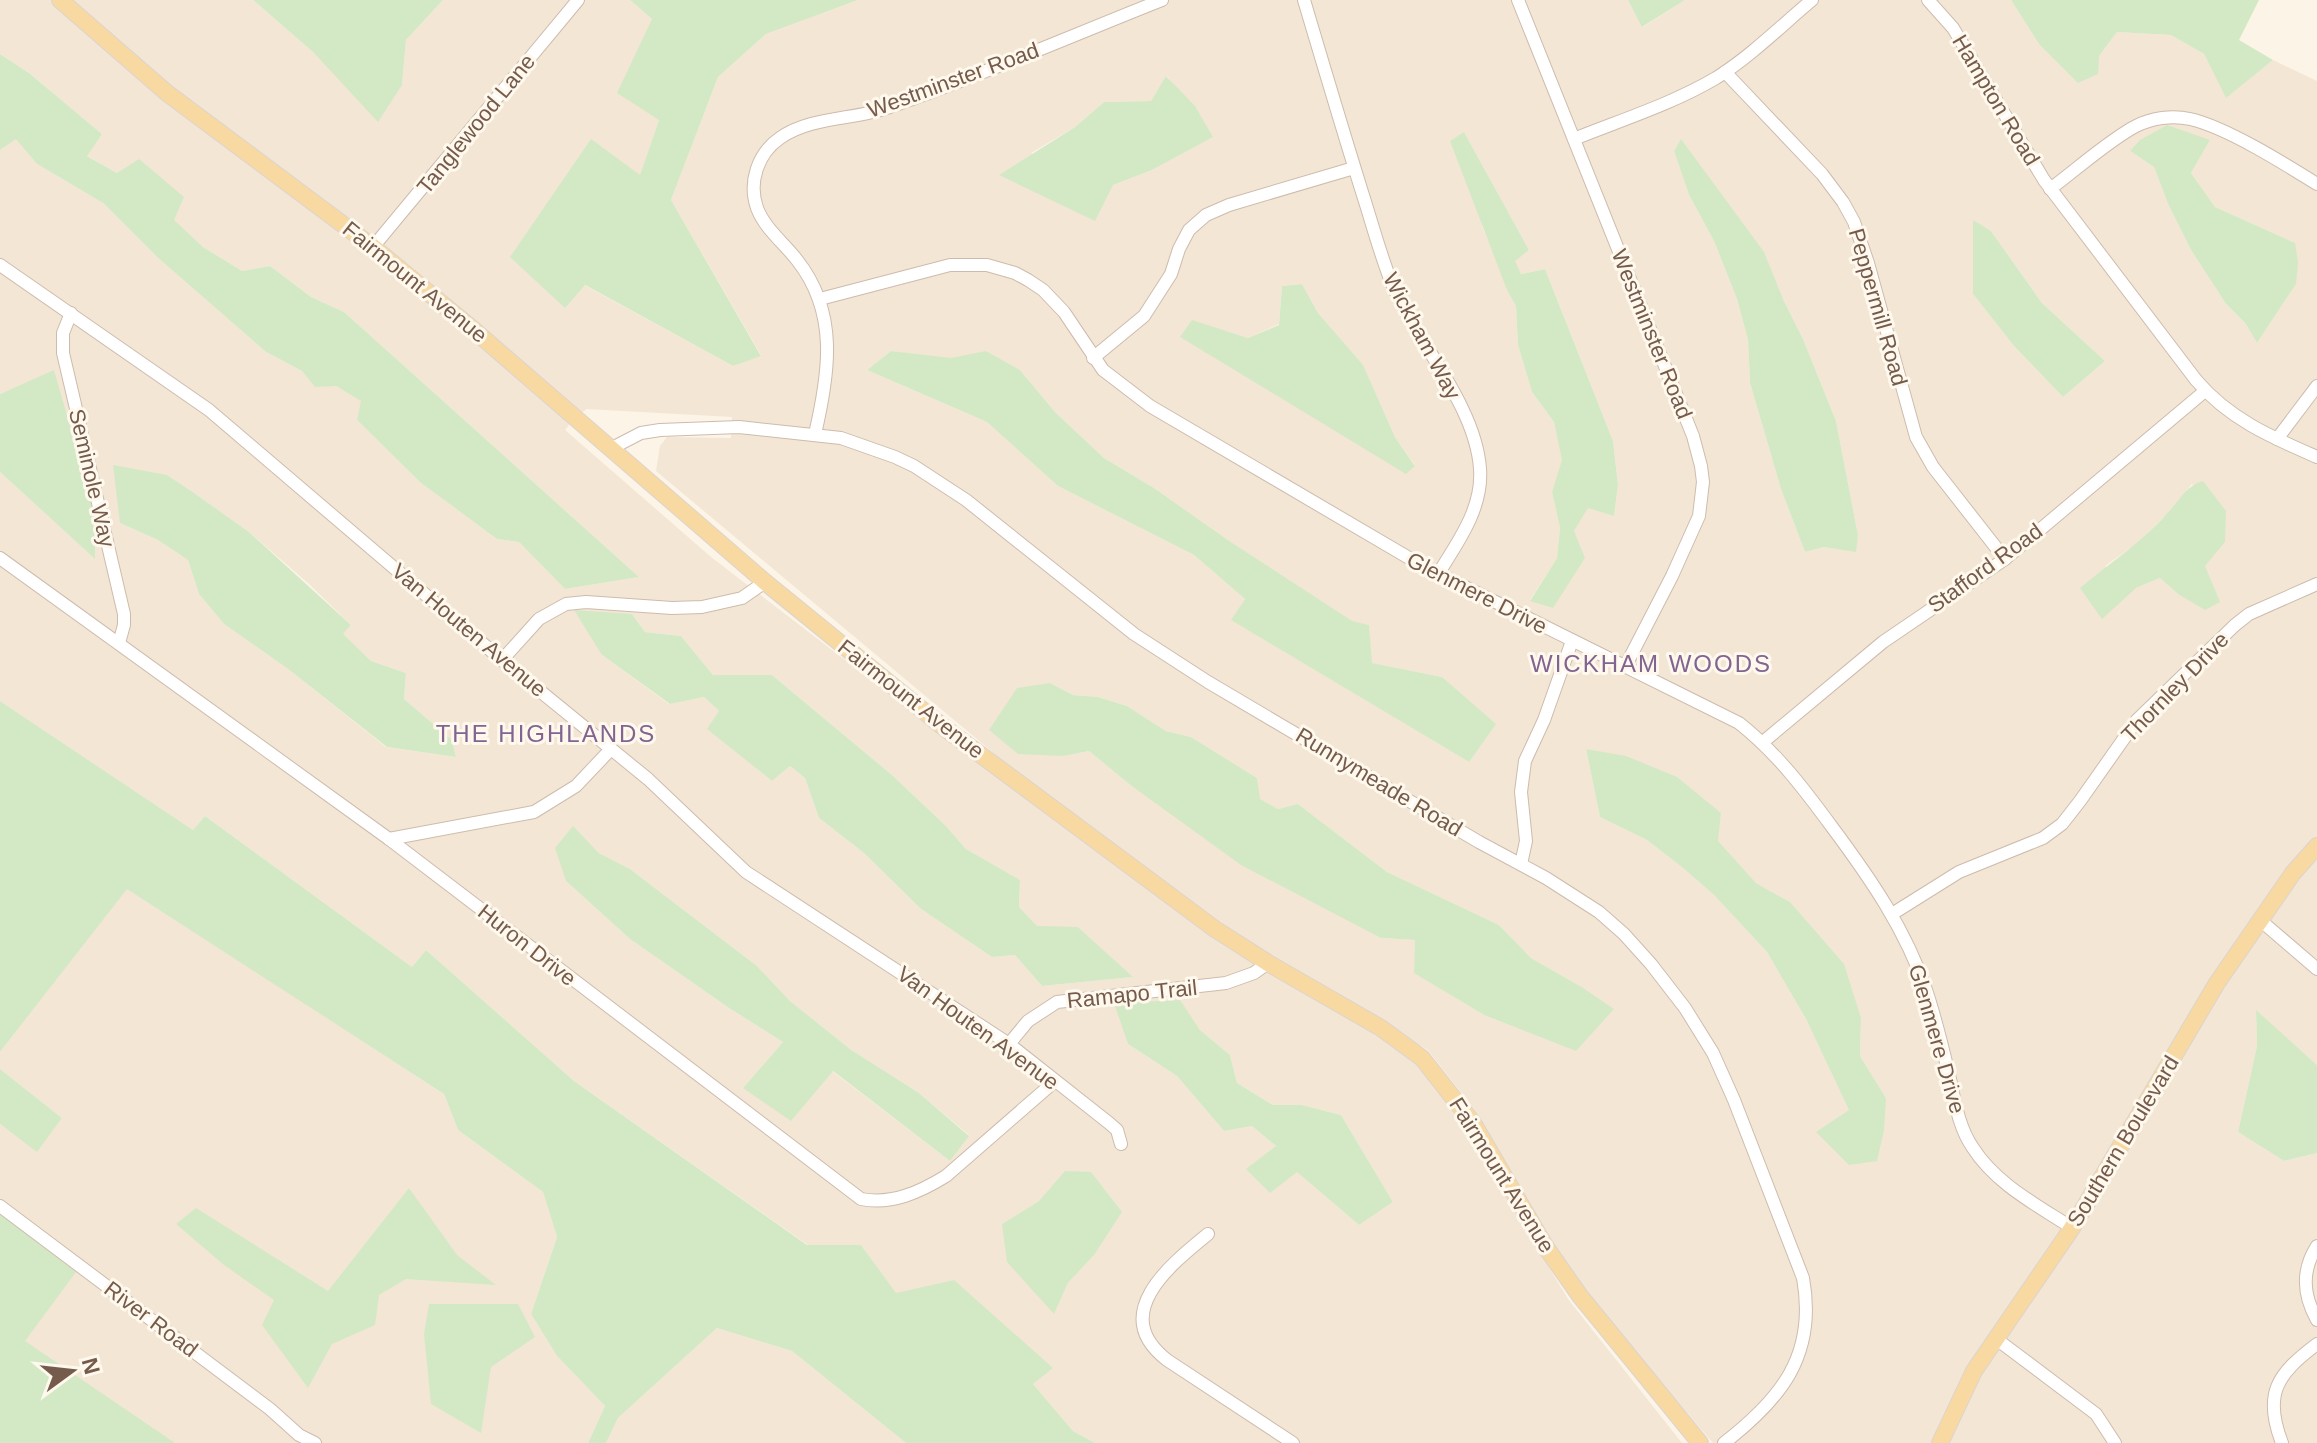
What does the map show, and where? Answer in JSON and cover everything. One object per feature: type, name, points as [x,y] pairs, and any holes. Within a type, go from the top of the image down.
[{"type":"main road","name":"Fairmount Avenue","points":[[60,0],[167,93],[373,247],[612,448],[765,582],[942,726],[1193,913],[1268,963],[1393,1036],[1429,1066],[1473,1123],[1545,1246],[1580,1296],[1700,1443]]},
{"type":"main road","name":"Southern Boulevard","points":[[1940,1443],[1962,1394],[1995,1338],[2072,1228],[2217,983],[2260,920],[2317,846]]},
{"type":"street","name":"Tanglewood Lane","points":[[373,247],[578,0]]},
{"type":"street","name":"Westminster Road","points":[[815,434],[829,370],[826,324],[820,299],[799,262],[768,227],[757,208],[756,171],[767,148],[777,139],[808,126],[889,108],[1162,0]]},
{"type":"street","name":"Wickham Way","points":[[1304,0],[1382,259],[1399,299],[1447,383],[1476,444],[1480,471],[1478,500],[1438,574]]},
{"type":"street","name":"Westminster Road","points":[[1518,0],[1693,436],[1703,482],[1694,531],[1625,667]]},
{"type":"street","points":[[1574,139],[1675,99],[1725,72],[1812,0]]},
{"type":"street","name":"Hampton Road","points":[[1928,0],[1953,28],[2050,189],[2133,127],[2161,118],[2180,117],[2207,125],[2272,157],[2317,184]]},
{"type":"street","name":"Peppermill Road","points":[[1725,72],[1822,174],[1843,202],[1854,222],[1868,263],[1916,437],[1933,467],[2005,559]]},
{"type":"street","points":[[1093,358],[1144,316],[1171,274],[1189,230],[1206,215],[1229,205],[1354,168]]},
{"type":"street","points":[[2050,189],[2205,391],[2239,420],[2317,457]]},
{"type":"street","name":"Glenmere Drive","points":[[820,299],[930,269],[970,263],[1015,273],[1043,290],[1064,312],[1103,370],[1150,406],[1438,574],[1739,723],[1790,770],[1892,914],[1926,990],[1958,1112],[1971,1146],[1991,1171],[2007,1184],[2072,1228]]},
{"type":"street","name":"Van Houten Avenue","points":[[0,265],[209,410],[502,660],[648,779],[726,854],[766,887],[845,934],[1009,1044],[1117,1130],[1121,1144]]},
{"type":"street","name":"Seminole Way","points":[[71,313],[63,333],[63,353],[124,614],[119,643]]},
{"type":"street","points":[[2277,439],[2317,386]]},
{"type":"street","name":"Stafford Road","points":[[1763,742],[1883,642],[2005,559],[2205,391]]},
{"type":"street","name":"Runnymeade Road","points":[[612,448],[641,433],[739,427],[841,438],[914,466],[975,507],[1134,634],[1208,682],[1521,864],[1588,905],[1616,927],[1651,964],[1685,1008],[1724,1076],[1798,1261],[1807,1297],[1799,1354],[1789,1378],[1775,1398],[1724,1443]]},
{"type":"street","name":"Huron Drive","points":[[0,558],[389,839],[861,1199],[887,1201],[931,1185],[946,1176],[1054,1082]]},
{"type":"street","points":[[502,660],[539,619],[566,604],[586,602],[702,607],[742,598],[765,582]]},
{"type":"street","name":"Thornley Drive","points":[[1892,914],[1959,872],[2052,832],[2072,813],[2137,720],[2235,625],[2249,614],[2317,584]]},
{"type":"street","points":[[1521,864],[1526,841],[1521,792],[1525,761],[1544,720],[1572,641]]},
{"type":"street","points":[[389,839],[534,812],[576,786],[611,749]]},
{"type":"street","points":[[2260,920],[2317,969]]},
{"type":"street","name":"Ramapo Trail","points":[[1009,1044],[1028,1021],[1057,1002],[1226,983],[1254,973],[1268,963]]},
{"type":"street","name":"River Road","points":[[0,1206],[270,1409],[301,1439],[315,1443]]},
{"type":"street","points":[[1208,1234],[1155,1283],[1143,1308],[1147,1336],[1151,1345],[1167,1360],[1293,1443]]},
{"type":"street","points":[[2317,1246],[2304,1281],[2308,1302],[2317,1320]]},
{"type":"street","points":[[1995,1338],[2096,1414],[2115,1443]]},
{"type":"street","points":[[2282,1443],[2274,1423],[2273,1394],[2288,1370],[2317,1344]]},
{"type":"shaded area","points":[[0,0],[253,0],[314,53],[402,85],[406,40],[443,0],[630,0],[652,19],[659,120],[640,176],[564,308],[584,285],[733,366],[761,355],[671,200],[718,77],[766,34],[858,0],[1628,0],[1643,27],[1685,0],[2011,0],[2039,44],[2099,56],[2117,32],[2171,35],[2204,54],[2226,97],[2273,60],[2317,81],[2317,1065],[2256,1011],[2257,1046],[2238,1132],[2284,1161],[2317,1153],[2317,1443],[1713,1443],[1611,1323],[1557,1251],[1470,1104],[1428,1050],[1246,940],[1107,840],[1008,765],[656,471],[660,446],[667,437],[731,438],[732,417],[587,409],[576,416],[565,430],[711,557],[939,732],[1388,1038],[1418,1064],[1467,1130],[1568,1299],[1682,1443],[1095,1443],[1073,1431],[1033,1384],[1052,1368],[895,1293],[861,1245],[808,1245],[574,1081],[426,950],[412,967],[205,816],[193,830],[0,701],[0,472],[94,558],[54,371],[0,394],[0,150],[16,138],[37,164],[103,203],[157,257],[266,352],[302,371],[315,386],[336,386],[362,401],[357,420],[421,483],[497,539],[519,542],[565,589],[639,577],[344,312],[311,297],[270,266],[242,271],[203,247],[117,173],[86,155],[102,134],[29,73],[0,54]],"holes":[[[1167,76],[1212,137],[1152,170],[1113,185],[1031,153],[1075,127],[1104,102],[1151,101]],[[1464,132],[1529,250],[1514,261],[1521,274],[1545,269],[1613,441],[1618,485],[1614,516],[1588,507],[1574,531],[1553,608],[1530,600],[1557,558],[1560,528],[1552,492],[1563,460],[1554,422],[1532,392],[1518,345],[1516,306],[1482,226]],[[1681,140],[1724,201],[1783,299],[1803,339],[1836,421],[1858,535],[1855,551],[1824,547],[1805,552],[1781,489],[1750,383],[1748,340],[1737,299],[1714,241],[1689,195],[1674,151]],[[2210,140],[2191,173],[2215,207],[2295,243],[2296,284],[2257,343],[2245,323],[2226,304],[2191,250],[2154,167],[2130,151]],[[1973,221],[1991,231],[2042,303],[2105,361],[2063,397],[2014,346],[1973,294]],[[1302,284],[1318,313],[1363,366],[1395,437],[1415,465],[1193,321],[1248,338],[1279,324],[1282,286]],[[891,351],[1020,370],[1055,412],[1104,458],[1154,488],[1352,622],[1369,625],[1371,663],[1442,677],[1469,762],[1232,620],[1245,599],[1194,555],[1058,486],[987,422],[867,370]],[[167,475],[249,532],[309,584],[351,625],[342,634],[371,661],[406,673],[404,699],[452,740],[456,757],[386,747],[288,669],[224,624],[199,594],[188,560],[158,540],[120,523]],[[2192,484],[2225,542],[2178,594],[2160,578],[2136,588],[2105,566],[2136,544]],[[632,614],[645,632],[681,636],[713,675],[772,675],[892,775],[966,849],[1020,880],[1019,907],[1037,927],[1078,927],[1132,977],[1042,986],[1015,955],[992,957],[921,909],[864,853],[819,818],[805,778],[790,766],[772,781],[708,729],[719,711],[704,697],[669,704],[602,655]],[[1050,683],[1073,695],[1098,697],[1127,706],[1166,731],[1191,737],[1257,778],[1259,799],[1278,809],[1298,804],[1387,872],[1499,925],[1531,958],[1580,986],[1575,1050],[1484,1015],[1415,973],[1415,940],[1381,938],[1322,905],[1129,784],[1089,751],[1064,756]],[[1586,749],[1721,813],[1717,841],[1756,883],[1790,902],[1861,1018],[1860,1056],[1886,1098],[1816,1133],[1850,1111],[1806,1019],[1767,952],[1714,895],[1647,840],[1600,817]],[[573,827],[599,853],[630,869],[757,966],[790,1001],[850,1049],[919,1093],[969,1135],[950,1161],[832,1071],[743,1088],[783,1042],[630,939],[566,881]],[[1179,1000],[1200,1030],[1230,1055],[1237,1083],[1273,1105],[1302,1105],[1341,1115],[1393,1202],[1359,1225],[1296,1171],[1277,1147],[1252,1126],[1224,1131],[1177,1076],[1128,1044],[1123,1025]],[[1039,1201],[1094,1255],[1068,1283],[1054,1313],[1002,1224]]]},
{"type":"shaded area","points":[[127,888],[444,1094],[458,1130],[543,1192],[557,1237],[531,1314],[557,1356],[605,1406],[588,1443],[30,1443],[0,1371],[75,1272],[0,1214],[0,1124],[37,1151],[62,1118],[0,1069],[0,1052]]},
{"type":"shaded area","points":[[717,1328],[792,1351],[906,1443],[606,1443],[618,1418]]},
{"type":"green space","points":[[253,0],[443,0],[406,40],[402,85],[378,122],[314,53]]},
{"type":"green space","points":[[630,0],[858,0],[766,34],[718,77],[671,200],[761,356],[733,366],[585,285],[565,308],[510,257],[591,139],[640,175],[659,120],[617,93],[652,19]]},
{"type":"green space","points":[[1628,0],[1685,0],[1642,27]]},
{"type":"green space","points":[[2011,0],[2259,0],[2239,40],[2273,60],[2226,98],[2204,54],[2171,35],[2117,32],[2099,56],[2098,74],[2078,83],[2039,44]]},
{"type":"green space","points":[[0,54],[29,73],[102,134],[87,156],[117,173],[139,159],[184,197],[174,220],[203,247],[242,271],[270,266],[311,297],[344,312],[639,577],[565,589],[519,542],[497,539],[421,483],[357,420],[361,401],[336,386],[315,387],[302,371],[266,352],[157,257],[103,203],[37,164],[16,139],[0,150]]},
{"type":"green space","points":[[1166,76],[1195,106],[1213,137],[1152,170],[1113,185],[1095,221],[999,175],[1075,127],[1104,102],[1151,101]]},
{"type":"green space","points":[[2167,125],[2210,140],[2191,173],[2215,207],[2295,243],[2298,262],[2296,284],[2257,343],[2245,323],[2226,304],[2191,250],[2154,167],[2130,151],[2140,140]]},
{"type":"green space","points":[[1464,132],[1529,250],[1515,261],[1521,274],[1545,269],[1613,441],[1618,485],[1614,516],[1588,508],[1574,531],[1585,558],[1553,608],[1530,601],[1557,558],[1560,528],[1552,492],[1562,460],[1554,422],[1532,392],[1518,345],[1516,306],[1507,290],[1450,141]]},
{"type":"green space","points":[[1681,139],[1764,252],[1803,339],[1836,421],[1858,535],[1856,552],[1824,547],[1805,552],[1781,489],[1750,383],[1748,340],[1737,299],[1714,241],[1689,195],[1674,151]]},
{"type":"green space","points":[[1973,220],[1991,231],[2042,303],[2105,361],[2063,397],[2014,346],[1973,294]]},
{"type":"green space","points":[[1302,284],[1318,313],[1363,365],[1395,437],[1415,466],[1406,474],[1180,337],[1192,320],[1248,338],[1279,325],[1282,286]]},
{"type":"green space","points":[[891,351],[951,358],[986,351],[1020,370],[1055,412],[1104,458],[1352,621],[1369,625],[1372,663],[1442,677],[1496,724],[1469,762],[1231,620],[1245,599],[1194,555],[1058,486],[987,422],[867,370]]},
{"type":"green space","points":[[54,370],[95,513],[95,559],[0,472],[0,394]]},
{"type":"green space","points":[[113,465],[167,475],[249,532],[351,625],[343,634],[371,661],[406,673],[404,699],[452,740],[456,757],[387,747],[288,669],[224,624],[199,594],[188,560],[158,540],[120,523]]},
{"type":"green space","points":[[2203,481],[2226,511],[2225,542],[2205,566],[2220,602],[2205,610],[2178,594],[2160,578],[2136,588],[2102,619],[2080,588],[2150,531],[2189,488]]},
{"type":"green space","points":[[574,610],[632,614],[645,632],[681,636],[713,675],[772,675],[892,775],[966,849],[1020,880],[1019,907],[1037,926],[1078,927],[1133,977],[1042,986],[1015,955],[992,957],[921,909],[864,853],[819,818],[805,778],[790,766],[772,781],[707,729],[719,711],[704,697],[670,704],[602,655]]},
{"type":"green space","points":[[1050,683],[1073,695],[1098,697],[1127,706],[1166,731],[1191,737],[1257,778],[1260,799],[1278,809],[1298,804],[1387,872],[1499,925],[1531,958],[1614,1009],[1576,1051],[1484,1015],[1414,973],[1415,940],[1381,938],[1241,865],[1089,751],[1064,756],[1018,754],[989,730],[1017,688]]},
{"type":"green space","points":[[0,701],[193,830],[205,816],[412,967],[426,950],[574,1081],[807,1245],[861,1245],[896,1293],[954,1280],[1053,1368],[1033,1384],[1073,1431],[1095,1443],[906,1443],[792,1351],[717,1328],[618,1418],[606,1443],[588,1443],[605,1406],[557,1356],[531,1314],[557,1237],[543,1192],[458,1130],[444,1094],[127,889],[0,1052]]},
{"type":"green space","points":[[1586,749],[1626,756],[1677,777],[1721,813],[1718,841],[1756,883],[1790,902],[1844,964],[1861,1018],[1860,1056],[1886,1098],[1884,1130],[1877,1161],[1849,1165],[1816,1132],[1849,1110],[1806,1019],[1767,952],[1714,895],[1683,868],[1647,840],[1600,817]]},
{"type":"green space","points":[[573,826],[599,853],[630,869],[757,966],[790,1001],[850,1049],[919,1093],[969,1136],[950,1161],[833,1071],[791,1121],[743,1088],[783,1042],[630,939],[566,881],[555,848]]},
{"type":"green space","points":[[1180,1000],[1200,1030],[1230,1055],[1237,1083],[1273,1105],[1302,1105],[1341,1115],[1393,1202],[1359,1225],[1297,1172],[1270,1193],[1246,1169],[1276,1146],[1252,1126],[1224,1131],[1177,1076],[1128,1044],[1114,1003]]},
{"type":"green space","points":[[2256,1010],[2317,1065],[2317,1153],[2284,1161],[2238,1132],[2257,1046]]},
{"type":"green space","points":[[0,1069],[62,1118],[37,1152],[0,1124]]},
{"type":"green space","points":[[1065,1171],[1091,1172],[1122,1212],[1094,1255],[1068,1283],[1054,1314],[1007,1262],[1002,1224],[1039,1201]]},
{"type":"green space","points":[[409,1188],[457,1255],[496,1285],[406,1279],[379,1295],[375,1325],[332,1344],[308,1388],[262,1325],[274,1300],[224,1265],[176,1224],[196,1208],[328,1291]]},
{"type":"green space","points":[[0,1214],[76,1272],[25,1341],[175,1443],[0,1443]]},
{"type":"green space","points":[[429,1304],[518,1304],[535,1337],[491,1367],[481,1433],[431,1404],[424,1334]]},
{"type":"district","name":"WICKHAM WOODS","points":[[1651,663]]},
{"type":"district","name":"THE HIGHLANDS","points":[[546,733]]}]
